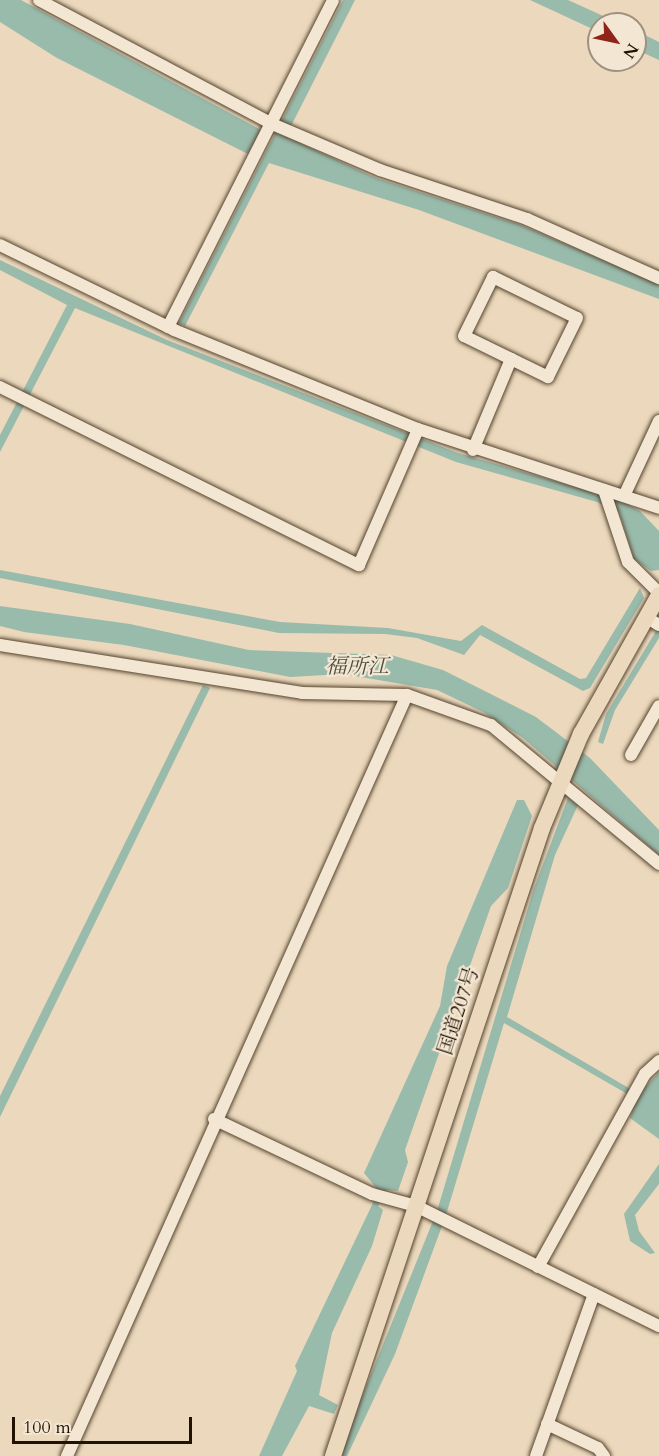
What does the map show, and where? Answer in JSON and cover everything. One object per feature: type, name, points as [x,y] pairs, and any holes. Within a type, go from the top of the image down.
[{"type":"highway","name":"国道207号","points":[[333,1456],[423,1209],[560,783],[581,734],[654,622],[659,594]]},
{"type":"street","points":[[39,0],[268,128],[380,170],[526,219],[659,278]]},
{"type":"street","points":[[168,327],[333,0]]},
{"type":"street","points":[[0,245],[168,327],[418,429],[473,450],[659,508]]},
{"type":"street","points":[[493,277],[577,318],[548,377],[511,359],[464,336],[493,277]]},
{"type":"street","points":[[473,450],[511,359]]},
{"type":"street","points":[[0,387],[359,565],[418,429]]},
{"type":"street","points":[[624,496],[659,421]]},
{"type":"street","points":[[604,489],[628,562],[659,594]]},
{"type":"street","points":[[1,646],[302,693],[407,695],[491,725],[659,864]]},
{"type":"street","points":[[67,1456],[214,1119],[407,695]]},
{"type":"street","points":[[631,755],[659,706]]},
{"type":"street","points":[[538,1268],[634,1094],[659,1061]]},
{"type":"street","points":[[214,1119],[372,1194],[423,1209],[659,1326]]},
{"type":"street","points":[[536,1456],[594,1294]]},
{"type":"street","points":[[547,1425],[598,1448],[604,1456]]},
{"type":"water","points":[[0,0],[21,0],[261,130],[248,154],[57,58],[0,22]]},
{"type":"water","points":[[343,0],[355,0],[290,128],[280,124]]},
{"type":"water","points":[[530,0],[568,0],[594,12],[587,12],[587,26]]},
{"type":"water","points":[[647,36],[659,42],[659,60],[647,54]]},
{"type":"water","points":[[276,132],[376,178],[521,225],[659,284],[659,299],[419,210],[269,163],[185,326],[179,323]]},
{"type":"water","points":[[0,260],[167,340],[458,453],[617,499],[640,511],[659,531],[659,570],[651,571],[634,559],[619,512],[597,502],[456,462],[75,308],[0,452],[0,435],[67,305],[0,270]]},
{"type":"water","points":[[0,570],[280,622],[388,628],[461,641],[482,625],[580,679],[586,678],[640,588],[644,598],[590,688],[583,691],[480,635],[464,655],[417,638],[385,634],[279,633],[0,578]]},
{"type":"water","name":"福所江","points":[[0,606],[130,624],[249,650],[391,655],[443,670],[536,717],[590,758],[659,830],[659,855],[523,738],[483,712],[437,690],[343,674],[290,677],[124,645],[24,632],[0,626]]},
{"type":"water","points":[[659,626],[659,638],[615,710],[603,744],[598,742],[606,714]]},
{"type":"water","points":[[203,685],[210,688],[0,1117],[0,1096]]},
{"type":"water","points":[[568,798],[578,805],[555,855],[507,1017],[639,1094],[659,1072],[659,1139],[630,1118],[636,1099],[504,1023],[446,1215],[395,1354],[347,1456],[338,1456],[437,1211],[534,888]]},
{"type":"water","points":[[517,800],[524,800],[532,816],[508,888],[491,906],[405,1150],[408,1162],[398,1191],[387,1190],[378,1206],[383,1210],[372,1246],[332,1333],[319,1395],[338,1405],[334,1414],[309,1406],[282,1456],[259,1456],[297,1371],[295,1366],[372,1205],[377,1189],[364,1173],[440,1006],[447,966]]},
{"type":"water","points":[[659,1164],[659,1184],[635,1215],[639,1231],[655,1253],[650,1254],[630,1241],[624,1214]]}]
